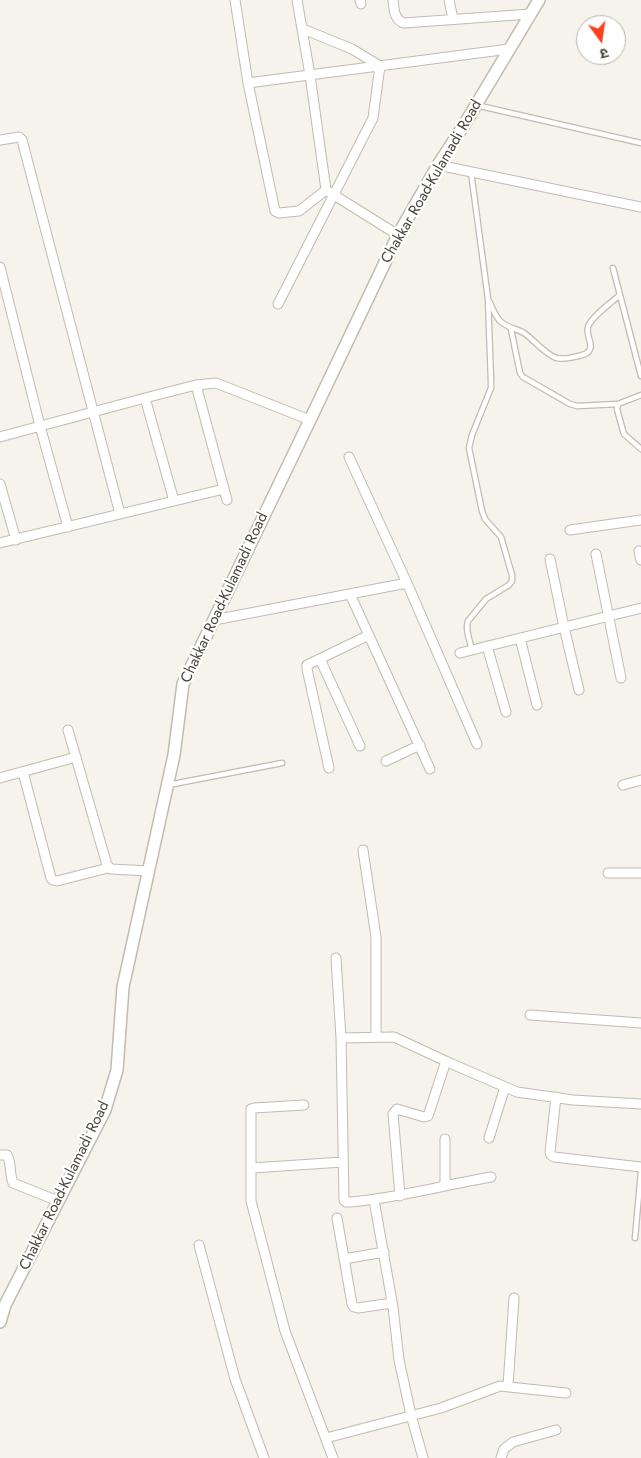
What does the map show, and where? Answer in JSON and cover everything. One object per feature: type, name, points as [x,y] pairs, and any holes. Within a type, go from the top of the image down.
[{"type":"street","points":[[235,0],[248,82],[275,211],[279,213],[299,211],[329,193]]},
{"type":"street","points":[[297,0],[329,193],[398,235]]},
{"type":"street","points":[[392,0],[396,17],[404,23],[530,14]]},
{"type":"street","points":[[448,0],[453,19]]},
{"type":"street","name":"Chakkar Road-Kulamadi Road","points":[[0,1322],[3,1304],[105,1110],[111,1092],[117,1070],[123,987],[174,755],[183,684],[398,235],[438,165],[539,0]]},
{"type":"street","points":[[303,29],[352,49],[380,66]]},
{"type":"street","points":[[248,82],[509,49]]},
{"type":"street","points":[[278,304],[329,193],[373,118],[380,66]]},
{"type":"street","points":[[0,140],[19,137],[22,140],[120,514]]},
{"type":"street","points":[[438,165],[641,207]]},
{"type":"street","points":[[0,266],[40,426],[68,527]]},
{"type":"street","points":[[0,437],[144,398],[216,382],[310,420]]},
{"type":"street","points":[[196,385],[227,500]]},
{"type":"street","points":[[144,398],[174,501]]},
{"type":"street","points":[[349,457],[477,744]]},
{"type":"street","points":[[0,484],[16,540]]},
{"type":"street","points":[[0,543],[224,489]]},
{"type":"street","points":[[570,530],[641,520]]},
{"type":"street","points":[[596,554],[621,678]]},
{"type":"street","points":[[550,559],[579,690]]},
{"type":"street","points":[[214,620],[406,583]]},
{"type":"street","points":[[350,594],[430,769]]},
{"type":"street","points":[[460,653],[641,608]]},
{"type":"street","points":[[329,768],[307,665],[369,635]]},
{"type":"street","points":[[520,638],[537,705]]},
{"type":"street","points":[[487,646],[506,712]]},
{"type":"street","points":[[320,658],[360,746]]},
{"type":"street","points":[[68,730],[108,868]]},
{"type":"street","points":[[386,761],[420,746]]},
{"type":"street","points":[[0,778],[76,757]]},
{"type":"street","points":[[23,772],[53,880],[57,881],[108,868],[149,871]]},
{"type":"street","points":[[623,785],[641,780]]},
{"type":"street","points":[[363,850],[376,938],[376,1037]]},
{"type":"street","points":[[608,873],[641,873]]},
{"type":"street","points":[[336,958],[341,1038],[344,1196],[346,1202],[375,1206],[400,1196],[491,1177]]},
{"type":"street","points":[[530,1015],[641,1023]]},
{"type":"street","points":[[341,1038],[394,1037],[517,1092],[556,1098],[641,1104]]},
{"type":"street","points":[[400,1196],[393,1114],[397,1109],[424,1117],[428,1116],[446,1061]]},
{"type":"street","points":[[489,1138],[505,1087]]},
{"type":"street","points":[[556,1098],[551,1155],[554,1157],[641,1167]]},
{"type":"street","points":[[304,1105],[251,1109],[251,1197],[285,1331],[333,1458]]},
{"type":"street","points":[[445,1139],[446,1185]]},
{"type":"street","points":[[0,1155],[7,1155],[13,1183],[58,1201]]},
{"type":"street","points":[[252,1168],[344,1162]]},
{"type":"street","points":[[375,1206],[392,1303],[399,1360],[423,1458]]},
{"type":"street","points":[[337,1218],[352,1304],[358,1308],[392,1303]]},
{"type":"street","points":[[199,1245],[235,1378],[264,1458]]},
{"type":"street","points":[[344,1259],[384,1252]]},
{"type":"street","points":[[508,1386],[514,1298]]},
{"type":"street","points":[[326,1438],[442,1408],[494,1387],[508,1386],[566,1393]]},
{"type":"street","points":[[501,1458],[504,1449],[513,1442],[556,1430]]},
{"type":"lane","points":[[476,105],[641,142]]},
{"type":"lane","points":[[471,172],[488,298],[491,388],[472,435],[469,448],[482,511],[485,519],[501,537],[512,575],[512,581],[509,585],[486,599],[468,621],[472,650]]},
{"type":"lane","points":[[613,268],[641,376]]},
{"type":"lane","points":[[488,298],[499,319],[511,329],[524,333],[554,357],[564,359],[585,354],[589,351],[591,346],[587,331],[588,326],[620,295]]},
{"type":"lane","points":[[511,329],[520,373],[523,377],[570,404],[577,406],[618,404],[641,395]]},
{"type":"lane","points":[[618,404],[617,409],[624,434],[641,449]]},
{"type":"lane","points":[[168,785],[282,763]]},
{"type":"lane","points":[[635,1238],[641,1172]]}]
